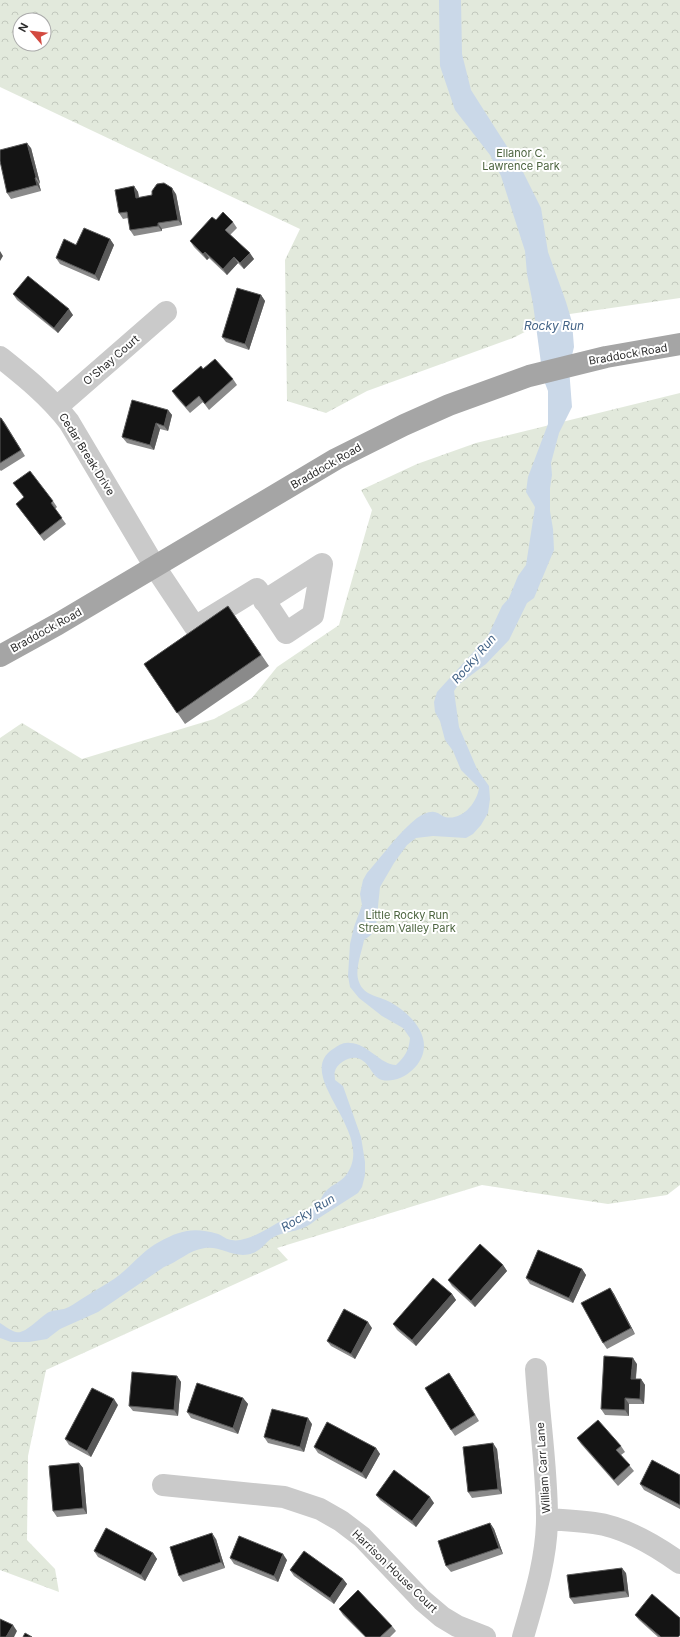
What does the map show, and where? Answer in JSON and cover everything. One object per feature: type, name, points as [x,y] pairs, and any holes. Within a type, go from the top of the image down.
[{"type":"main road","name":"Braddock Road","points":[[0,656],[58,624],[323,467],[369,442],[449,405],[489,389],[529,376],[582,362],[680,344]]},
{"type":"street","name":"O'Shay Court","points":[[57,407],[166,312]]},
{"type":"street","name":"Cedar Break Drive","points":[[0,357],[34,384],[57,407],[69,422],[155,567],[195,627],[257,589],[264,601]]},
{"type":"street","name":"William Carr Lane","points":[[523,1637],[536,1592],[543,1555],[547,1519],[546,1478],[536,1369]]},
{"type":"street","name":"Harrison House Court","points":[[163,1485],[284,1497],[320,1509],[341,1521],[362,1537],[422,1600],[442,1617],[457,1626],[485,1637]]},
{"type":"street","points":[[547,1519],[595,1523],[626,1532],[664,1551],[680,1563]]},
{"type":"green space","name":"Ellanor C. Lawrence Park","points":[[0,0],[680,0],[680,298],[556,316],[513,338],[367,391],[326,413],[287,401],[285,260],[300,229],[0,87]]},
{"type":"green space","name":"Little Rocky Run Stream Valley Park","points":[[680,393],[680,1185],[667,1195],[608,1204],[482,1185],[277,1248],[288,1260],[46,1370],[28,1456],[27,1540],[55,1569],[59,1592],[0,1570],[0,738],[22,723],[82,759],[214,719],[252,698],[277,667],[339,625],[372,510],[361,490],[417,464],[476,443]]},
{"type":"water","name":"Rocky Run","points":[[439,0],[461,0],[462,54],[471,90],[522,170],[541,208],[548,252],[572,322],[574,347],[569,368],[572,407],[559,433],[551,463],[552,475],[550,488],[550,511],[554,550],[534,598],[527,603],[509,640],[486,664],[458,685],[454,691],[459,727],[477,769],[489,786],[490,799],[488,813],[481,825],[473,834],[466,838],[433,836],[416,838],[407,845],[394,863],[380,887],[376,926],[371,935],[364,940],[359,961],[357,972],[361,987],[368,993],[390,1002],[413,1020],[421,1032],[424,1046],[423,1053],[416,1067],[410,1072],[397,1079],[389,1081],[382,1080],[375,1076],[365,1062],[357,1058],[351,1058],[344,1061],[336,1068],[335,1080],[343,1086],[361,1137],[365,1162],[365,1175],[362,1187],[358,1193],[307,1226],[274,1237],[259,1250],[253,1253],[241,1255],[211,1248],[199,1249],[164,1267],[98,1312],[60,1329],[47,1339],[29,1342],[11,1342],[0,1338],[0,1323],[16,1332],[24,1331],[49,1312],[68,1307],[114,1279],[153,1245],[167,1238],[181,1232],[195,1230],[218,1234],[230,1240],[241,1240],[254,1236],[283,1220],[313,1208],[320,1202],[323,1195],[329,1188],[346,1175],[353,1159],[352,1141],[322,1074],[323,1060],[333,1049],[347,1043],[362,1046],[385,1062],[396,1065],[408,1050],[410,1038],[403,1028],[382,1016],[359,998],[350,987],[348,976],[350,944],[362,905],[360,894],[363,880],[367,873],[397,837],[417,818],[432,812],[451,818],[463,814],[472,805],[478,794],[479,788],[461,770],[453,751],[445,740],[440,721],[435,712],[434,702],[437,692],[488,636],[502,606],[509,598],[518,576],[526,565],[535,507],[526,492],[528,477],[548,424],[548,391],[543,378],[533,304],[527,274],[525,251],[501,176],[490,155],[455,110],[440,66]]},
{"type":"building","points":[[27,143],[37,185],[7,193],[0,161],[0,150]]},
{"type":"building","points":[[164,183],[172,188],[178,220],[158,223],[158,226],[130,230],[127,212],[119,213],[115,190],[134,186],[136,198],[152,195],[152,191],[157,184]]},
{"type":"building","points":[[223,212],[233,222],[225,230],[250,253],[240,263],[234,257],[223,269],[205,252],[203,254],[190,241],[212,217],[216,220]]},
{"type":"building","points":[[84,228],[110,239],[95,275],[56,258],[64,239],[76,245]]},
{"type":"building","points":[[28,276],[69,309],[54,328],[13,294]]},
{"type":"building","points":[[237,288],[261,295],[245,344],[222,337]]},
{"type":"building","points":[[215,359],[233,379],[205,404],[199,396],[186,407],[172,391],[201,366],[203,369]]},
{"type":"building","points":[[132,400],[168,410],[164,426],[156,423],[150,445],[122,437]]},
{"type":"building","points":[[0,418],[21,450],[0,463]]},
{"type":"building","points":[[30,471],[53,501],[51,503],[62,518],[40,535],[16,504],[24,497],[13,483]]},
{"type":"building","points":[[228,606],[261,655],[177,713],[144,664]]},
{"type":"building","points":[[480,1244],[503,1265],[471,1301],[448,1280]]},
{"type":"building","points":[[538,1250],[582,1269],[569,1298],[526,1278]]},
{"type":"building","points":[[433,1278],[452,1294],[412,1340],[393,1324]]},
{"type":"building","points":[[610,1288],[631,1328],[603,1343],[581,1303]]},
{"type":"building","points":[[344,1309],[368,1322],[351,1354],[327,1341]]},
{"type":"building","points":[[604,1356],[633,1358],[631,1379],[641,1379],[640,1399],[625,1398],[625,1410],[601,1409]]},
{"type":"building","points":[[132,1372],[177,1376],[174,1410],[129,1406]]},
{"type":"building","points":[[449,1373],[475,1415],[451,1430],[425,1388]]},
{"type":"building","points":[[197,1383],[243,1398],[233,1428],[187,1412]]},
{"type":"building","points":[[92,1388],[114,1399],[87,1451],[65,1439]]},
{"type":"building","points":[[272,1409],[308,1418],[300,1447],[264,1437]]},
{"type":"building","points":[[598,1420],[621,1446],[616,1450],[630,1465],[614,1480],[577,1438]]},
{"type":"building","points":[[327,1422],[376,1448],[362,1473],[314,1447]]},
{"type":"building","points":[[493,1443],[498,1489],[468,1492],[463,1447]]},
{"type":"building","points":[[652,1460],[680,1475],[680,1505],[640,1484]]},
{"type":"building","points":[[79,1463],[83,1508],[53,1511],[49,1466]]},
{"type":"building","points":[[394,1470],[430,1497],[412,1521],[376,1495]]},
{"type":"building","points":[[490,1523],[499,1548],[446,1566],[438,1541]]},
{"type":"building","points":[[106,1528],[153,1553],[141,1575],[94,1551]]},
{"type":"building","points":[[212,1533],[221,1562],[179,1576],[170,1547]]},
{"type":"building","points":[[239,1536],[283,1554],[274,1576],[230,1558]]},
{"type":"building","points":[[304,1551],[343,1579],[330,1598],[290,1570]]},
{"type":"building","points":[[622,1568],[625,1591],[570,1598],[567,1575]]},
{"type":"building","points":[[358,1590],[392,1626],[380,1637],[366,1637],[339,1609]]},
{"type":"building","points":[[652,1594],[680,1618],[680,1635],[678,1637],[661,1637],[635,1615]]},
{"type":"building","points":[[0,1619],[13,1625],[6,1637],[0,1637]]},
{"type":"building","points":[[25,1633],[32,1637],[23,1637]]}]
